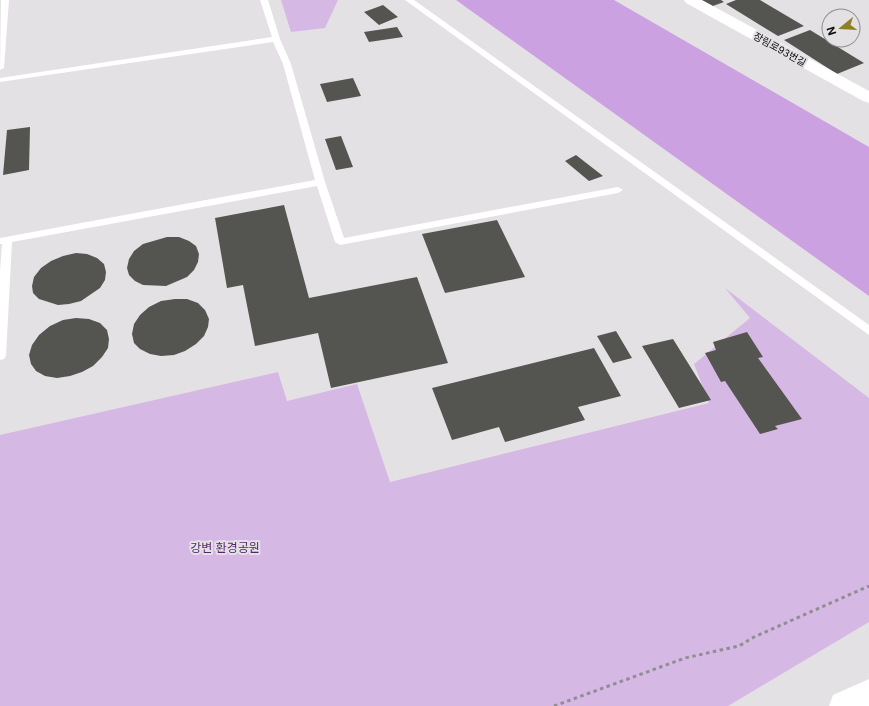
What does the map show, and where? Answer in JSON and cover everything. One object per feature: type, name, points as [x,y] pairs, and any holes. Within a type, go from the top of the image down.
[{"type":"street","name":"장림로93번길","points":[[691,0],[869,98]]},
{"type":"street","points":[[844,706],[869,694]]},
{"type":"lane","points":[[0,68],[5,0]]},
{"type":"lane","points":[[264,0],[276,39],[287,64],[320,182],[340,242],[618,190]]},
{"type":"lane","points":[[409,0],[869,331]]},
{"type":"lane","points":[[0,80],[276,39]]},
{"type":"lane","points":[[0,356],[3,240],[320,182]]},
{"type":"path","points":[[554,706],[685,658],[739,646],[754,637],[832,604],[869,586]]},
{"type":"green space","points":[[281,0],[338,0],[325,28],[291,32]]},
{"type":"green space","name":"강변 환경공원","points":[[725,288],[869,398],[869,622],[728,706],[0,706],[0,435],[278,372],[287,401],[357,384],[390,482],[709,403],[694,364],[750,318]]},
{"type":"shaded area","points":[[456,0],[614,0],[869,147],[869,296]]},
{"type":"building","points":[[699,0],[721,0],[724,2],[710,7]]},
{"type":"building","points":[[736,0],[760,0],[804,26],[778,36],[726,4]]},
{"type":"building","points":[[383,5],[398,17],[379,25],[364,12]]},
{"type":"building","points":[[397,27],[403,37],[369,42],[364,32]]},
{"type":"building","points":[[810,30],[821,37],[821,48],[839,48],[864,63],[837,74],[784,40]]},
{"type":"building","points":[[353,78],[361,96],[327,102],[320,84]]},
{"type":"building","points":[[30,127],[29,170],[3,175],[7,130]]},
{"type":"building","points":[[341,136],[353,167],[336,170],[325,139]]},
{"type":"building","points":[[576,155],[603,176],[589,181],[565,161]]},
{"type":"building","points":[[284,205],[309,298],[417,277],[448,363],[331,388],[318,333],[255,346],[243,285],[227,288],[215,218]]},
{"type":"building","points":[[497,220],[525,277],[445,293],[422,234]]},
{"type":"building","points":[[167,237],[179,237],[196,246],[199,254],[198,262],[194,270],[187,277],[166,286],[143,285],[135,281],[129,275],[127,268],[129,259],[134,251],[143,244]]},
{"type":"building","points":[[76,253],[87,254],[97,258],[104,264],[106,272],[105,280],[100,288],[81,301],[69,304],[58,305],[39,299],[33,293],[32,286],[34,277],[41,268],[51,261]]},
{"type":"building","points":[[187,299],[198,303],[205,310],[209,319],[208,327],[204,336],[196,344],[185,351],[174,355],[161,356],[150,354],[140,349],[134,343],[132,334],[134,324],[140,315],[149,307],[161,301]]},
{"type":"building","points":[[76,318],[89,319],[100,323],[107,330],[109,339],[108,348],[102,357],[93,366],[70,376],[57,378],[45,376],[36,371],[31,364],[29,355],[32,345],[39,335],[50,326],[63,320]]},
{"type":"building","points":[[616,331],[632,358],[613,363],[597,336]]},
{"type":"building","points":[[747,332],[763,357],[758,358],[802,419],[775,426],[778,429],[760,434],[725,381],[721,382],[705,353],[716,350],[713,342]]},
{"type":"building","points":[[673,339],[711,400],[679,408],[642,346]]},
{"type":"building","points":[[594,348],[621,396],[578,407],[585,420],[505,442],[499,427],[452,440],[432,388]]}]
